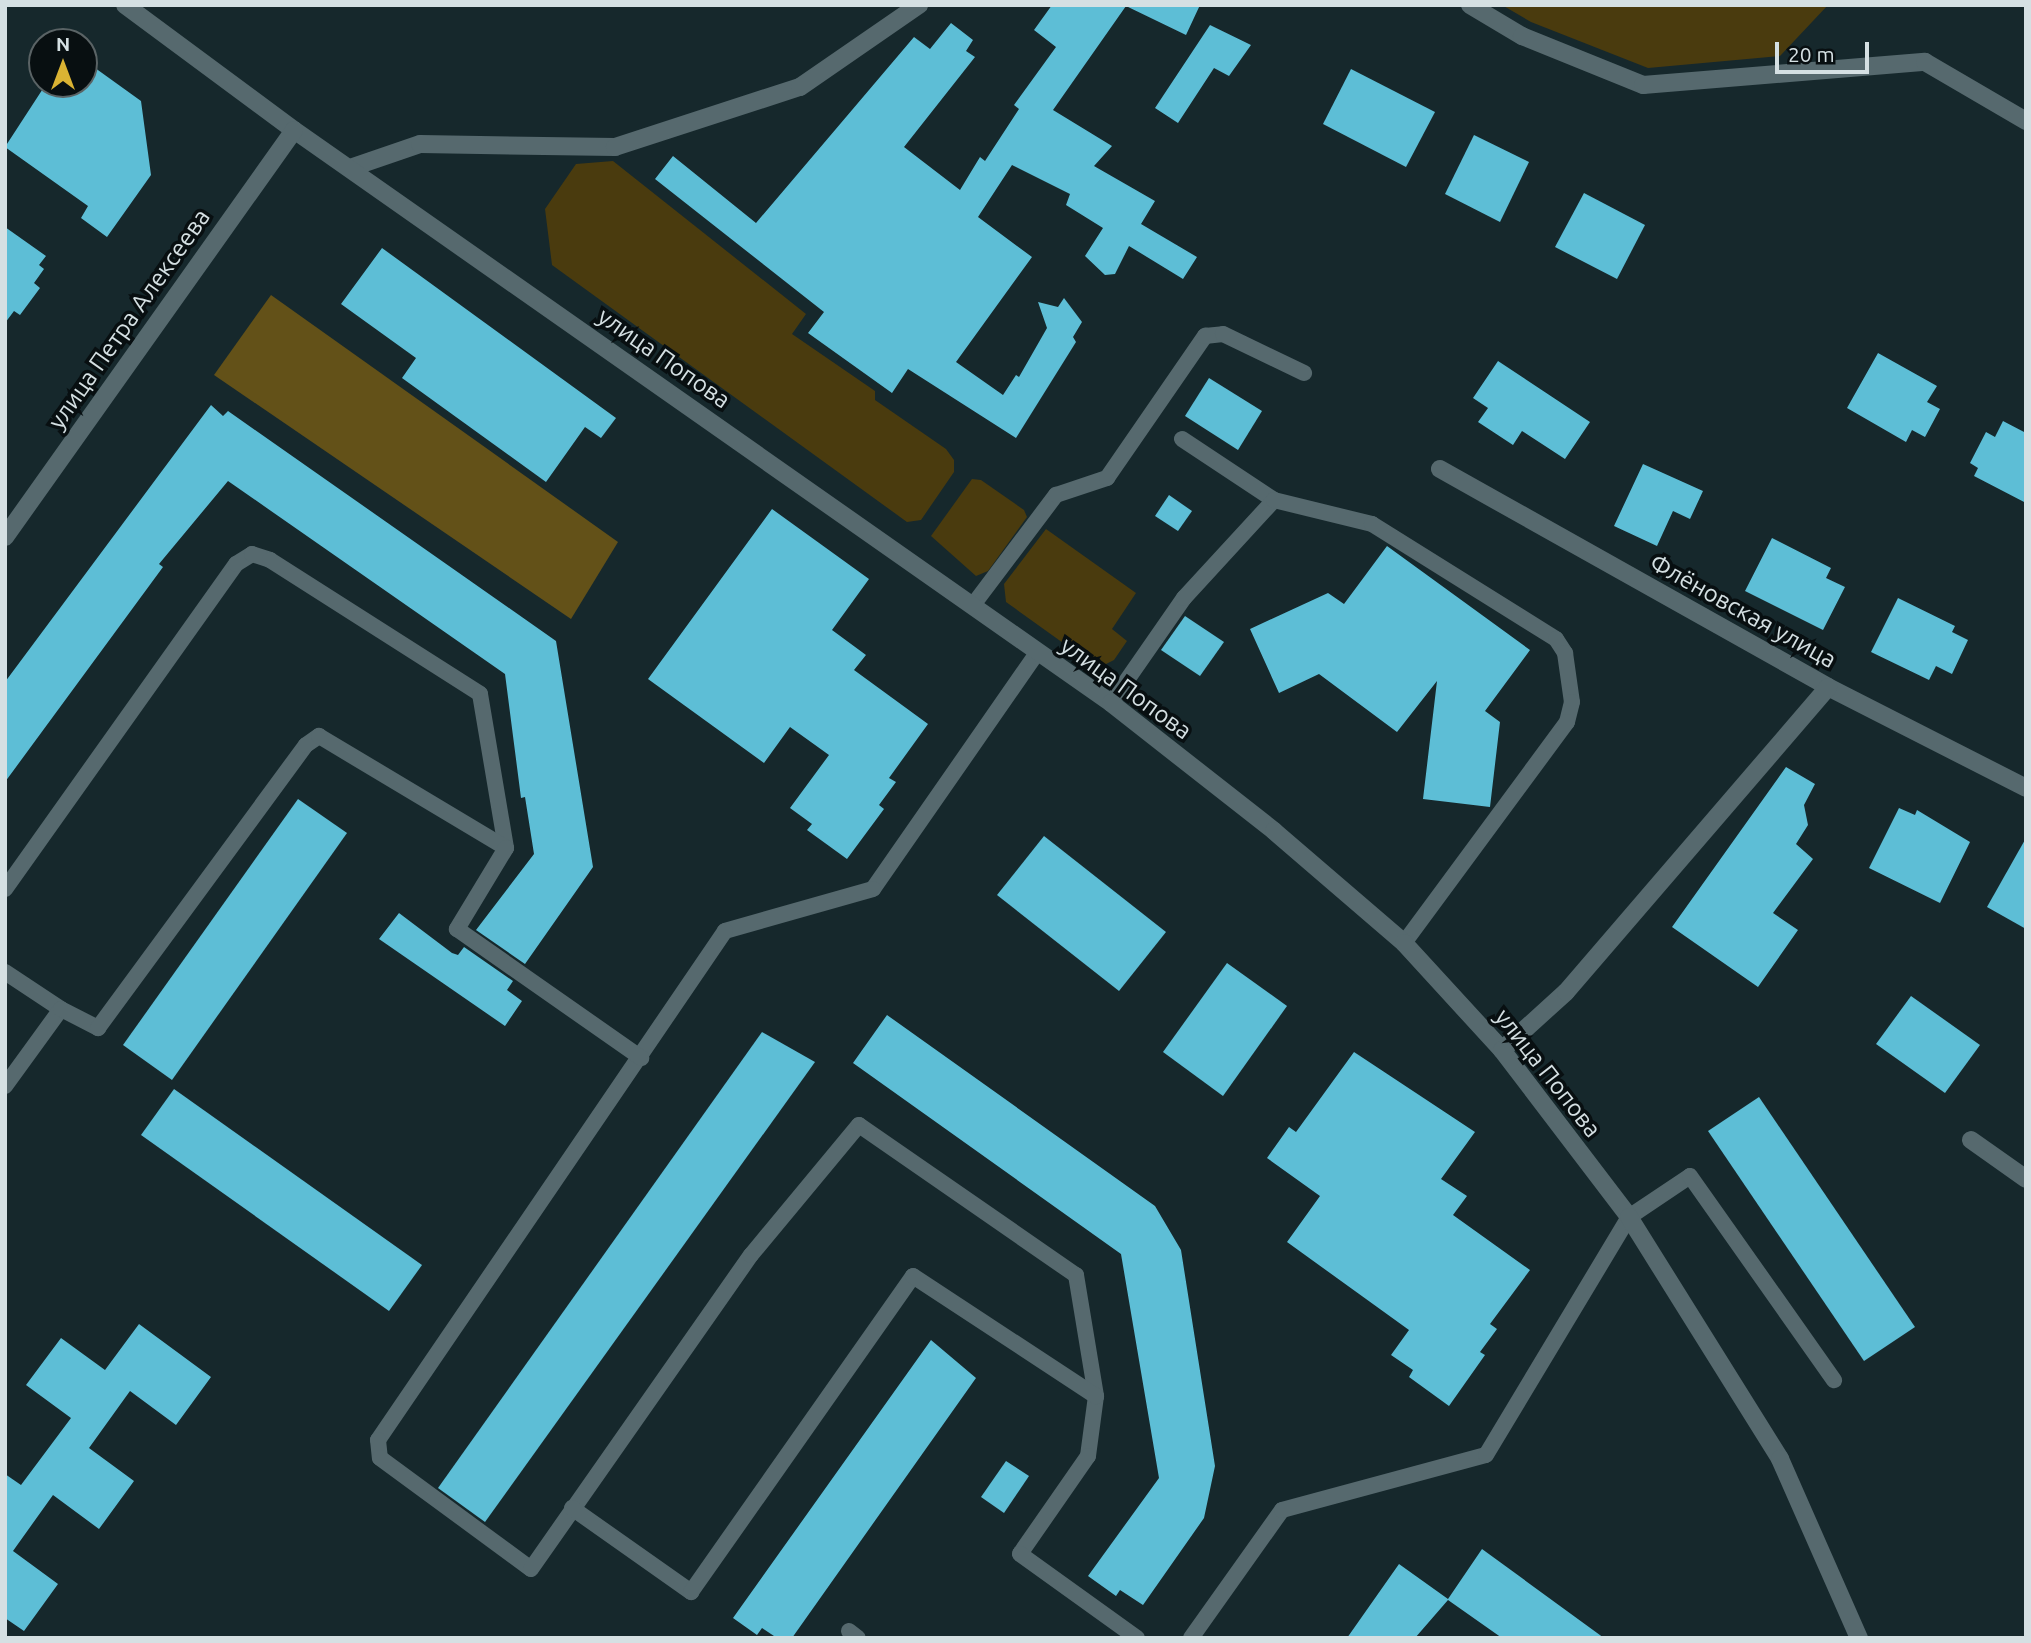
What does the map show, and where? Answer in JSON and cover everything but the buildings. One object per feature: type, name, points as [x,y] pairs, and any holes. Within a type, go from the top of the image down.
[{"type":"street","name":"улица Попова","points":[[125,5],[294,130],[1111,703],[1274,831],[1404,943],[1502,1050],[1629,1217],[1780,1458],[1859,1638]]},
{"type":"street","points":[[350,167],[420,145],[615,147],[800,87],[919,5]]},
{"type":"street","points":[[1471,5],[1522,36],[1643,85],[1925,62],[2026,121]]},
{"type":"street","name":"улица Петра Алексеева","points":[[5,537],[294,130]]},
{"type":"street","name":"Флёновская улица","points":[[1440,470],[1828,687],[2026,788]]},
{"type":"street","points":[[1502,1050],[1566,992],[1828,687]]},
{"type":"street","points":[[1970,1140],[2026,1179]]},
{"type":"lane","points":[[973,605],[1056,495],[1107,478],[1205,336],[1223,334],[1304,373]]},
{"type":"lane","points":[[1182,439],[1274,500],[1372,524],[1556,639],[1565,653],[1572,702],[1567,722],[1404,943]]},
{"type":"lane","points":[[1111,703],[1184,598],[1274,500]]},
{"type":"lane","points":[[5,889],[236,564],[252,554],[270,560],[480,694],[506,848],[457,929],[641,1058]]},
{"type":"lane","points":[[1037,653],[873,889],[725,931],[641,1058],[378,1440],[380,1458],[531,1569],[751,1255],[859,1125],[1076,1275],[1096,1396],[1088,1456],[1020,1555],[1137,1638]]},
{"type":"lane","points":[[5,972],[61,1009],[98,1028],[306,745],[319,736],[506,848]]},
{"type":"lane","points":[[5,1086],[61,1009]]},
{"type":"lane","points":[[1191,1638],[1282,1510],[1486,1455],[1629,1217],[1690,1176],[1834,1380]]},
{"type":"lane","points":[[572,1508],[691,1592],[912,1276],[1096,1396]]},
{"type":"shaded area","points":[[1502,5],[1828,5],[1780,56],[1648,68],[1531,22]]},
{"type":"shaded area","points":[[613,161],[806,314],[792,334],[875,391],[875,400],[946,449],[954,460],[954,472],[921,520],[907,522],[552,265],[545,209],[576,164]]},
{"type":"shaded area","points":[[271,295],[618,542],[571,619],[214,375]]},
{"type":"shaded area","points":[[972,479],[981,480],[1024,510],[1027,517],[988,571],[976,576],[931,536]]},
{"type":"shaded area","points":[[1046,529],[1136,593],[1112,629],[1127,641],[1114,660],[1098,668],[1006,602],[1004,584]]}]
